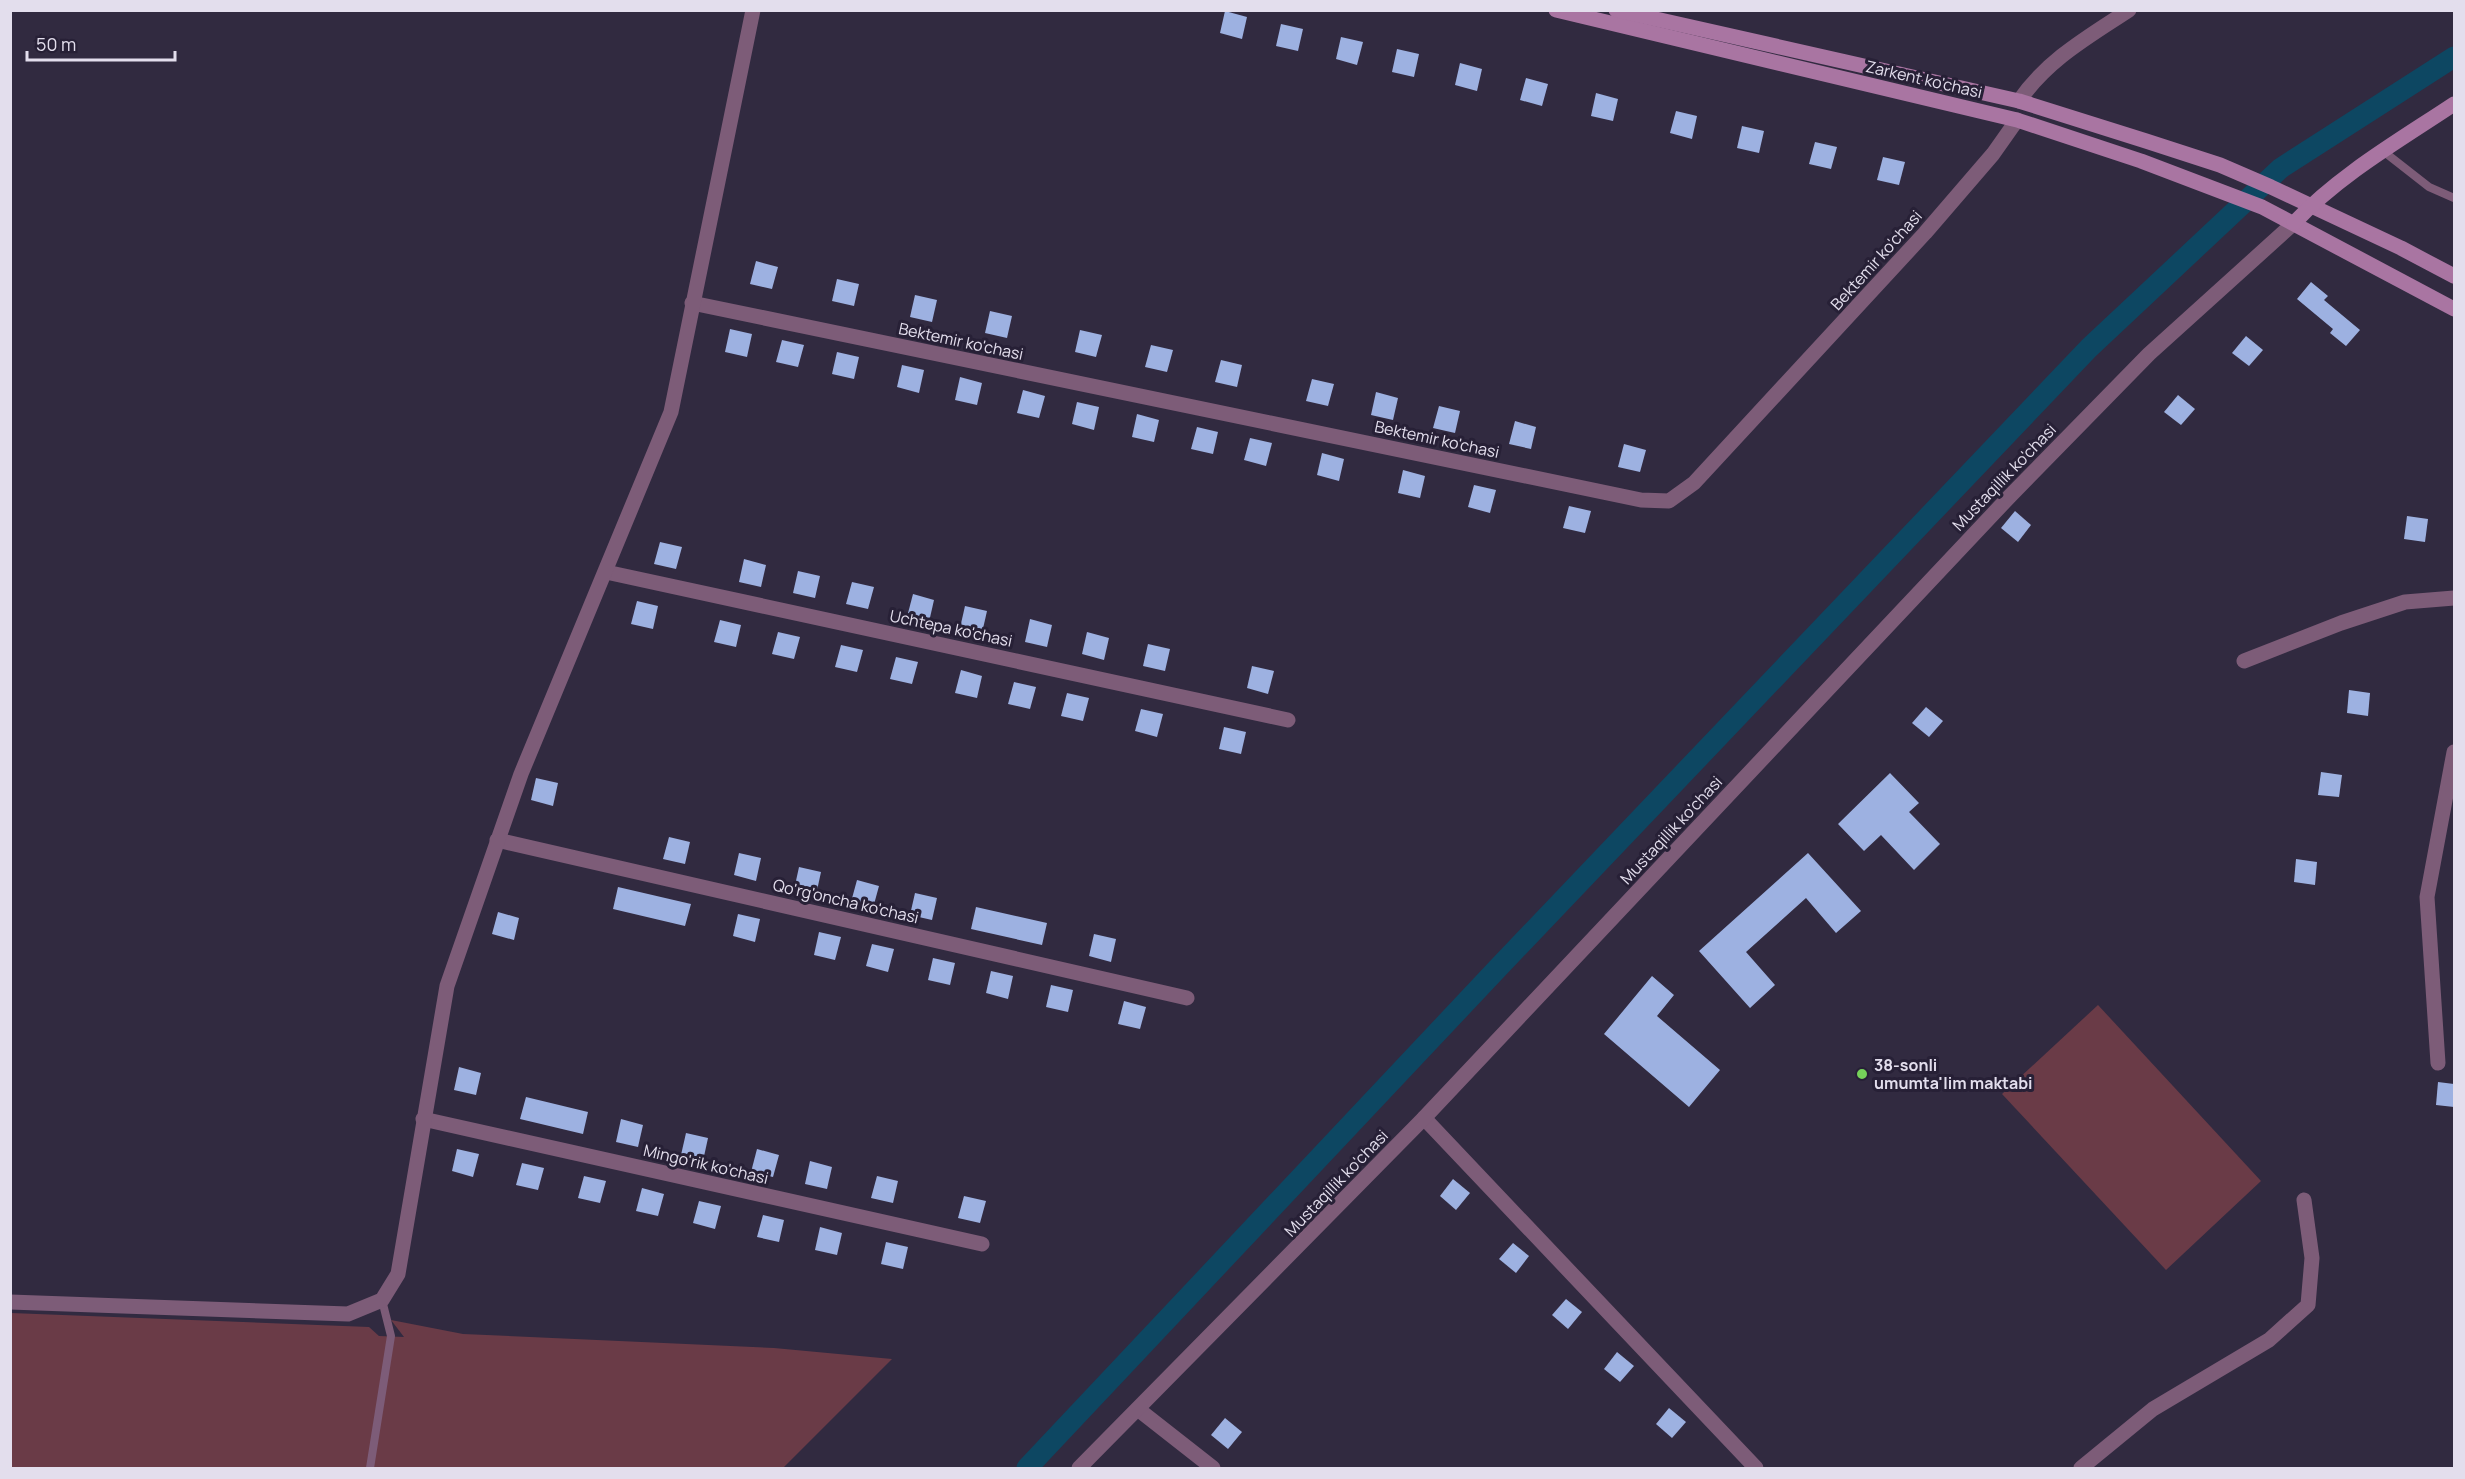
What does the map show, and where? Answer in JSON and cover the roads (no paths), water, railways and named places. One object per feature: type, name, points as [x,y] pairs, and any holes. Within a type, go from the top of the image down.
[{"type":"main road","name":"Zarkent ko'chasi","points":[[1556,10],[2017,120],[2213,186],[2294,223],[2454,309]]},
{"type":"main road","name":"Zarkent ko'chasi","points":[[1617,10],[2019,101],[2220,165],[2311,205],[2454,276]]},
{"type":"main road","points":[[2294,223],[2311,205],[2383,151],[2454,104]]},
{"type":"street","points":[[10,1302],[348,1314],[382,1300],[398,1274],[447,986],[521,774],[670,412],[753,10]]},
{"type":"street","points":[[2019,101],[2035,80],[2069,48],[2129,10]]},
{"type":"street","name":"Bektemir ko'chasi","points":[[692,303],[1641,500],[1669,501],[1694,483],[1925,233],[1993,154],[2017,120]]},
{"type":"street","name":"Mustaqillik ko'chasi","points":[[1079,1468],[1140,1410],[1424,1119],[2010,496],[2149,354],[2294,223]]},
{"type":"street","name":"Uchtepa ko'chasi","points":[[606,572],[1287,720]]},
{"type":"street","points":[[2244,661],[2341,623],[2405,602],[2454,598]]},
{"type":"street","points":[[2438,1063],[2427,897],[2454,752]]},
{"type":"street","name":"Qo'rg'oncha ko'chasi","points":[[497,840],[1187,998]]},
{"type":"street","name":"Mingo'rik ko'chasi","points":[[423,1119],[982,1244]]},
{"type":"street","points":[[1424,1119],[1756,1468]]},
{"type":"street","points":[[2081,1468],[2153,1409],[2269,1340],[2308,1305],[2312,1258],[2304,1200]]},
{"type":"street","points":[[1140,1410],[1213,1468]]},
{"type":"lane","points":[[2383,151],[2429,187],[2454,198]]},
{"type":"lane","points":[[370,1468],[391,1336],[382,1300]]},
{"type":"waterway","points":[[1027,1468],[1497,969],[2089,348],[2281,168],[2454,57]]},
{"type":"place","name":"38-sonli umumta'lim maktabi","points":[[1862,1074]]}]
